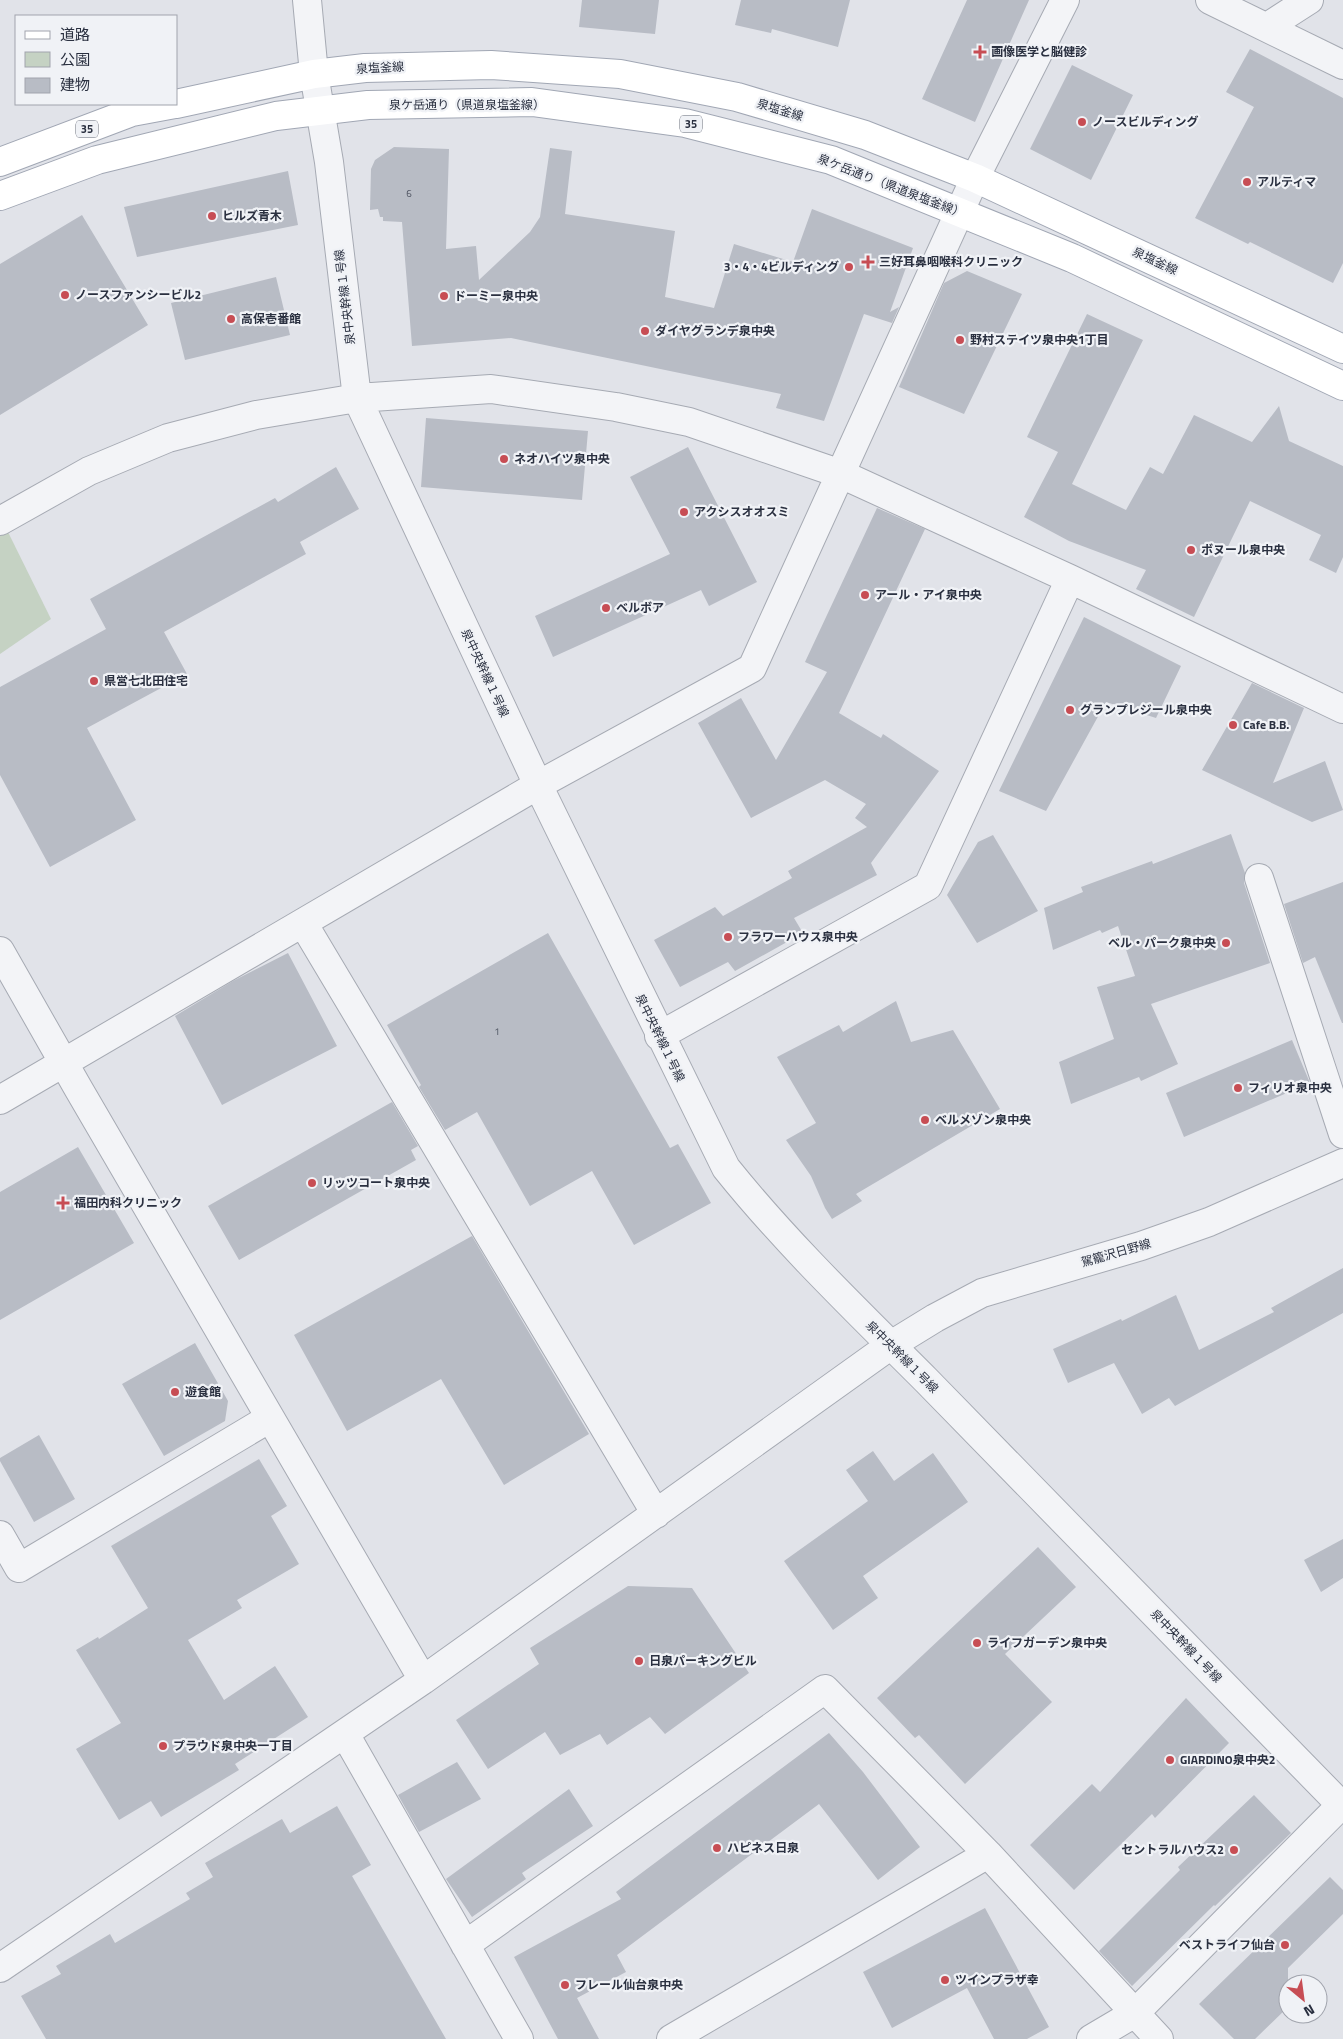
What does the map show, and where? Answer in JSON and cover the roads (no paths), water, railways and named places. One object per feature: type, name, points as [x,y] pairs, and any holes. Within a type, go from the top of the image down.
[{"type":"main road","name":"泉塩釜線","points":[[178,104],[314,74],[365,68],[491,65],[620,74],[737,97],[866,135],[975,178],[1343,349]]},
{"type":"main road","name":"泉ケ岳通り（県道泉塩釜線）","points":[[0,196],[97,160],[276,116],[368,105],[532,102],[685,123],[831,160],[1072,258],[1343,386]]},
{"type":"main road","name":"泉塩釜線","points":[[0,162],[132,112],[170,105]]},
{"type":"street","name":"泉中央幹線１号線","points":[[307,0],[314,74],[328,162],[357,398],[538,785],[659,1036],[726,1168],[759,1209],[858,1314],[892,1345],[1342,1806]]},
{"type":"street","points":[[0,1100],[538,785],[752,668],[975,178],[1065,0]]},
{"type":"street","points":[[1210,0],[1343,65]]},
{"type":"street","points":[[1267,27],[1309,0]]},
{"type":"street","points":[[0,521],[89,470],[168,438],[256,415],[357,398],[491,389],[616,407],[689,422],[841,474],[1070,579],[1343,709]]},
{"type":"street","points":[[659,1036],[928,886],[1070,579]]},
{"type":"street","points":[[1259,878],[1343,1134]]},
{"type":"street","points":[[303,923],[656,1514]]},
{"type":"street","points":[[0,951],[63,1063],[423,1680]]},
{"type":"street","name":"駕籠沢日野線","points":[[0,1968],[423,1680],[892,1345],[935,1318],[982,1293],[1150,1243],[1209,1222],[1343,1163]]},
{"type":"street","points":[[0,1535],[9,1573],[270,1418]]},
{"type":"street","points":[[465,1945],[825,1690],[988,1854],[1159,2039]]},
{"type":"street","points":[[345,1734],[519,2039]]},
{"type":"street","points":[[1091,2039],[1135,2013],[1342,1806]]},
{"type":"street","points":[[671,2039],[988,1854]]},
{"type":"place","name":"画像医学と脳健診","points":[[980,52]]},
{"type":"place","name":"ノースビルディング","points":[[1082,122]]},
{"type":"place","name":"アルティマ","points":[[1247,182]]},
{"type":"place","name":"ヒルズ青木","points":[[212,216]]},
{"type":"place","name":"三好耳鼻咽喉科クリニック","points":[[868,262]]},
{"type":"place","name":"3・4・4ビルディング","points":[[849,267]]},
{"type":"place","name":"ノースファンシービル2","points":[[65,295]]},
{"type":"place","name":"ドーミー泉中央","points":[[444,296]]},
{"type":"place","name":"高保壱番館","points":[[231,319]]},
{"type":"place","name":"ダイヤグランデ泉中央","points":[[645,331]]},
{"type":"place","name":"野村ステイツ泉中央1丁目","points":[[960,340]]},
{"type":"place","name":"ネオハイツ泉中央","points":[[504,459]]},
{"type":"place","name":"アクシスオオスミ","points":[[684,512]]},
{"type":"place","name":"ボヌール泉中央","points":[[1191,550]]},
{"type":"place","name":"アール・アイ泉中央","points":[[865,595]]},
{"type":"place","name":"ベルボア","points":[[606,608]]},
{"type":"place","name":"県営七北田住宅","points":[[94,681]]},
{"type":"place","name":"グランプレジール泉中央","points":[[1070,710]]},
{"type":"place","name":"Cafe B.B.","points":[[1233,725]]},
{"type":"place","name":"フラワーハウス泉中央","points":[[728,937]]},
{"type":"place","name":"ベル・パーク泉中央","points":[[1226,943]]},
{"type":"place","name":"フィリオ泉中央","points":[[1238,1088]]},
{"type":"place","name":"ベルメゾン泉中央","points":[[925,1120]]},
{"type":"place","name":"リッツコート泉中央","points":[[312,1183]]},
{"type":"place","name":"福田内科クリニック","points":[[63,1203]]},
{"type":"place","name":"遊食館","points":[[175,1392]]},
{"type":"place","name":"ライフガーデン泉中央","points":[[977,1643]]},
{"type":"place","name":"日泉パーキングビル","points":[[639,1661]]},
{"type":"place","name":"プラウド泉中央一丁目","points":[[163,1746]]},
{"type":"place","name":"GIARDINO泉中央2","points":[[1170,1760]]},
{"type":"place","name":"ハピネス日泉","points":[[717,1848]]},
{"type":"place","name":"セントラルハウス2","points":[[1234,1850]]},
{"type":"place","name":"ベストライフ仙台","points":[[1285,1945]]},
{"type":"place","name":"ツインプラザ幸","points":[[945,1980]]},
{"type":"place","name":"フレール仙台泉中央","points":[[565,1985]]}]
